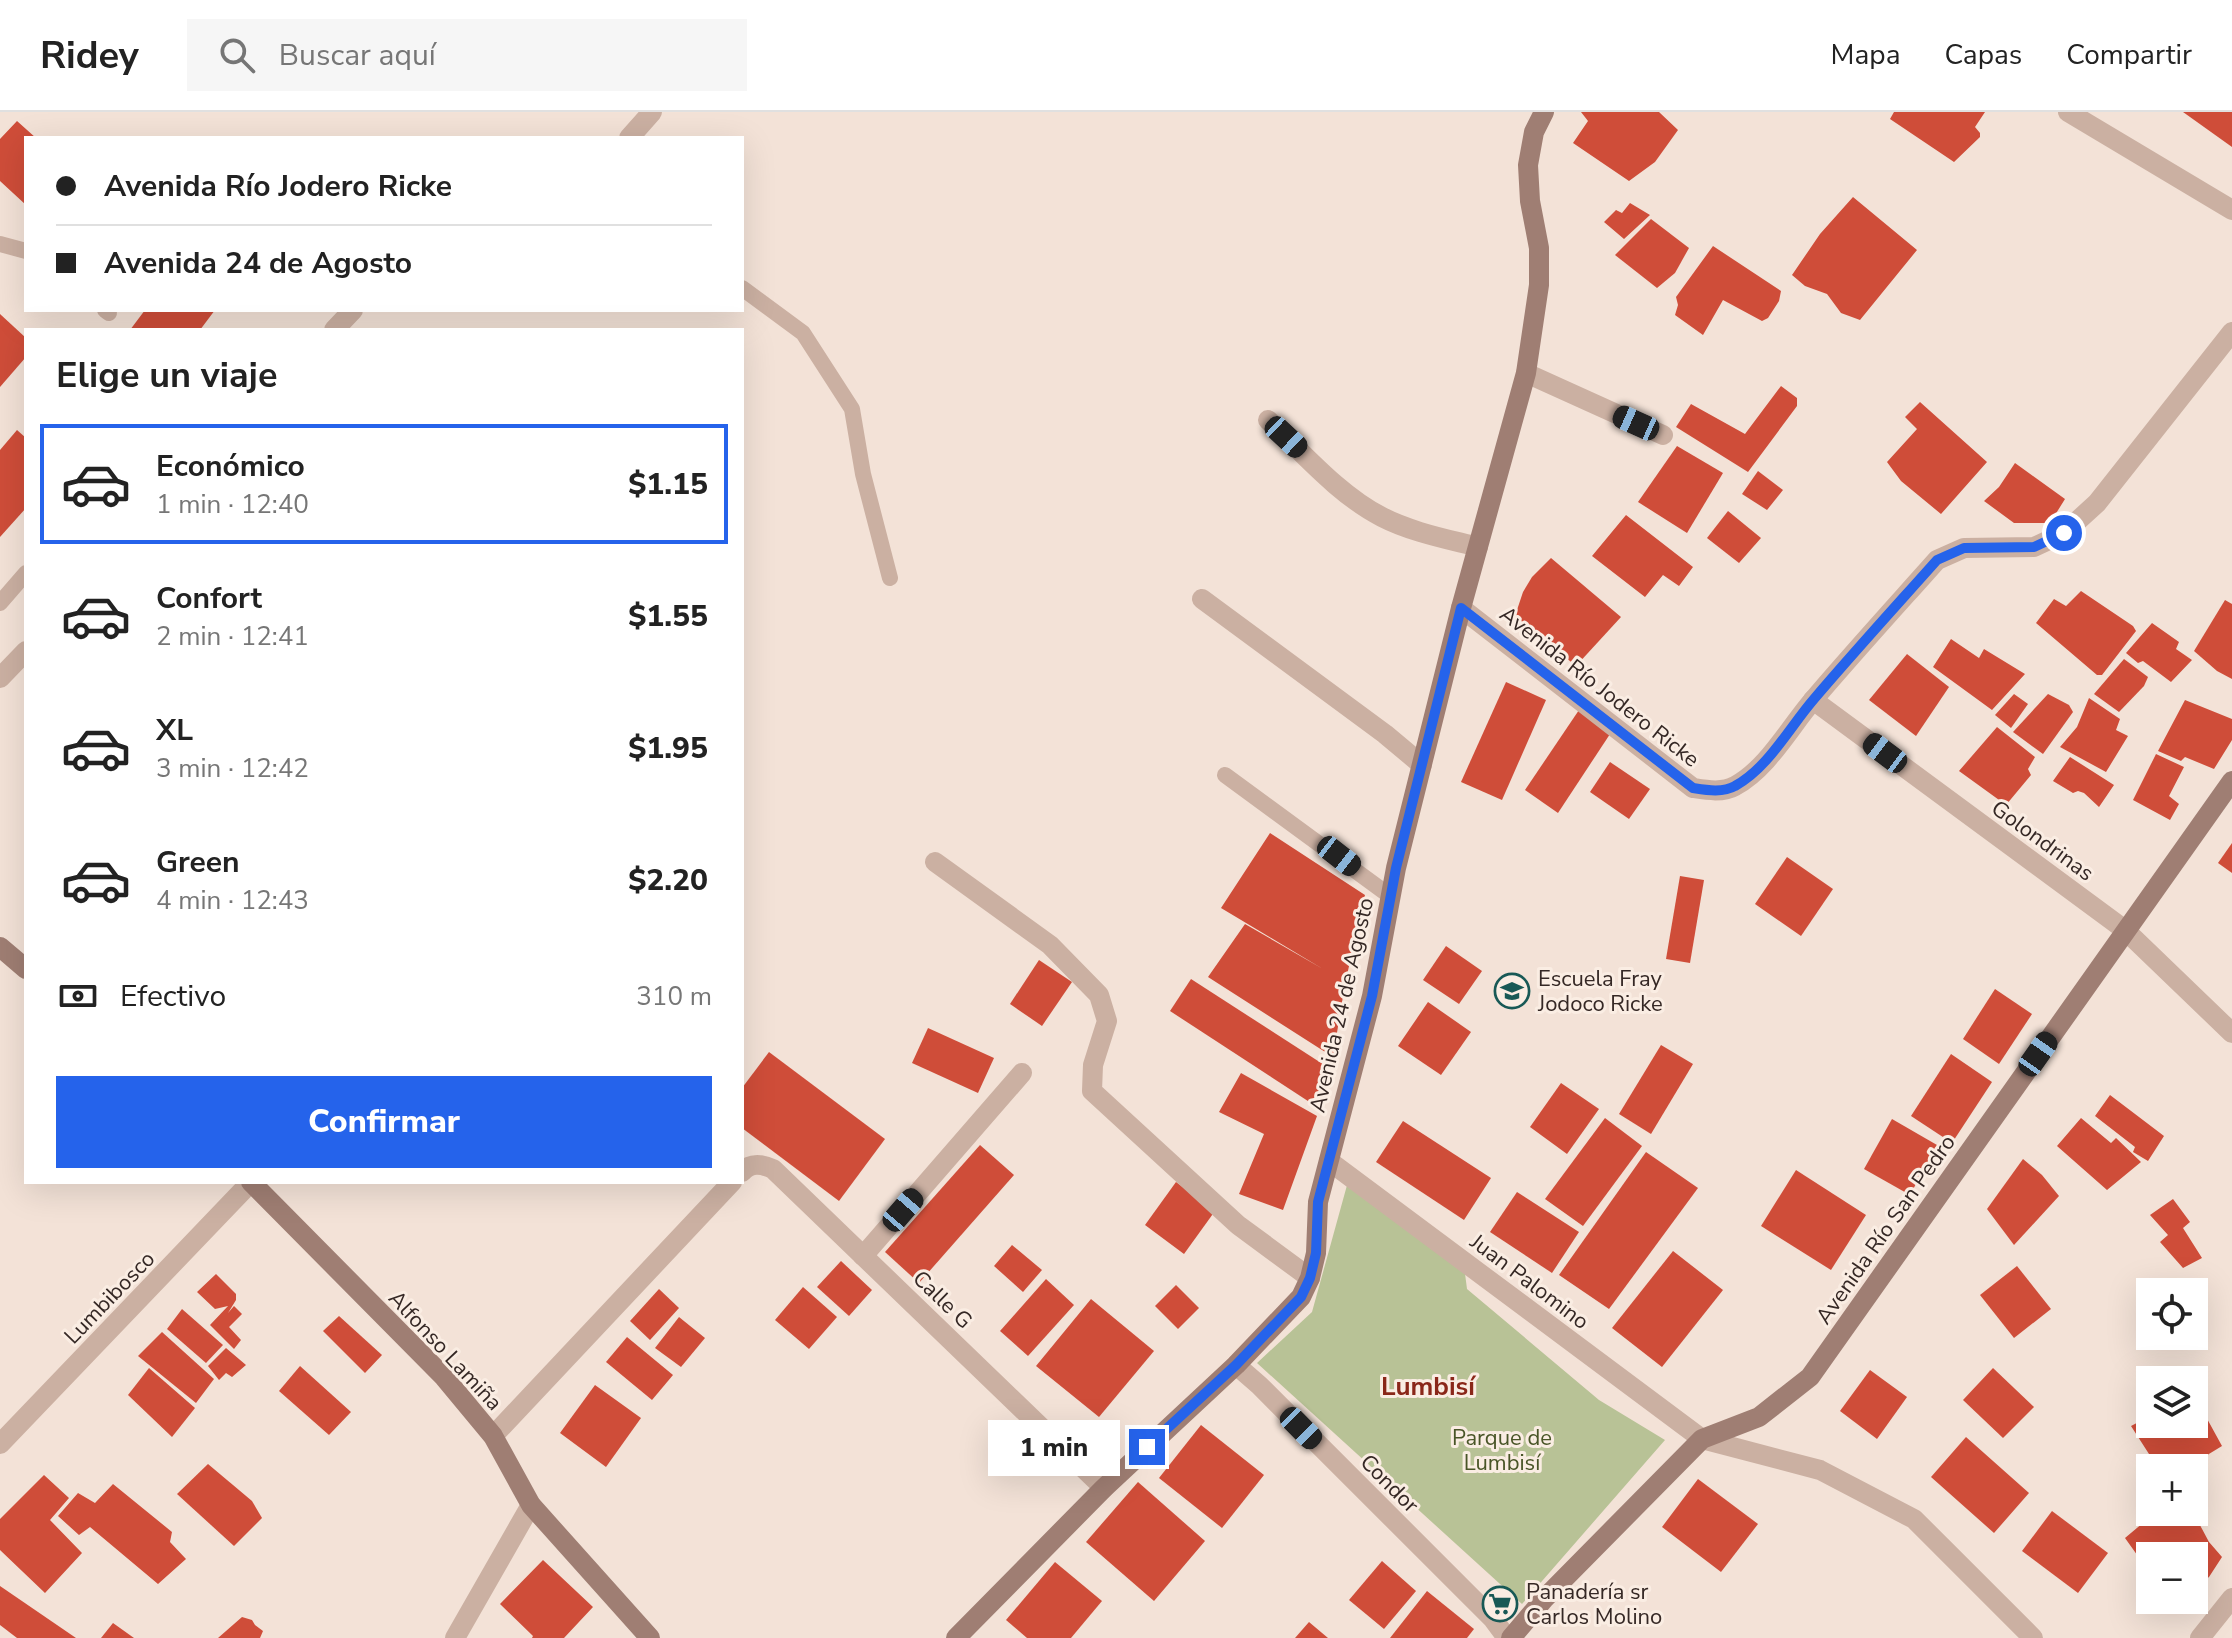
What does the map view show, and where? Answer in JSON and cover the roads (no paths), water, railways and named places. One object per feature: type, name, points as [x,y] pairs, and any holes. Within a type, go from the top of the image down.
[{"type":"street","points":[[631,136],[652,112]]},
{"type":"street","name":"Avenida 24 de Agosto","points":[[956,1638],[1104,1488],[1236,1365],[1301,1297],[1310,1278],[1316,1253],[1318,1202],[1372,996],[1390,896],[1461,608],[1526,373],[1539,285],[1539,248],[1530,201],[1528,165],[1534,132],[1544,112]]},
{"type":"street","points":[[2068,112],[2232,210]]},
{"type":"street","points":[[336,328],[351,312]]},
{"type":"street","name":"Avenida Río Jodero Ricke","points":[[1461,608],[1693,788],[1731,788],[1751,776],[1813,700],[1937,560],[1964,548],[2034,547],[2064,533],[2097,503],[2232,332]]},
{"type":"street","points":[[1526,373],[1663,435]]},
{"type":"street","points":[[1268,420],[1342,489],[1383,517],[1478,547]]},
{"type":"street","points":[[1202,599],[1385,734],[1422,765]]},
{"type":"street","points":[[0,678],[24,653]]},
{"type":"street","name":"Golondrinas","points":[[1813,700],[2125,930],[2232,1033]]},
{"type":"street","name":"Avenida Río San Pedro","points":[[1509,1638],[1702,1439],[1759,1417],[1810,1377],[2232,781]]},
{"type":"street","points":[[935,862],[1050,945],[1099,995],[1107,1021],[1093,1065],[1092,1091],[1238,1225],[1310,1278]]},
{"type":"street","points":[[0,947],[24,967]]},
{"type":"street","points":[[863,1256],[1022,1073]]},
{"type":"street","name":"Juan Palomino","points":[[1329,1161],[1702,1439]]},
{"type":"street","name":"Calle G","points":[[744,1170],[760,1164],[773,1169],[1104,1488]]},
{"type":"street","name":"Lumbibosco","points":[[0,1444],[249,1184]]},
{"type":"street","name":"Alfonso Lamiña","points":[[253,1184],[444,1377],[493,1436],[531,1505],[650,1638]]},
{"type":"street","points":[[493,1436],[730,1184]]},
{"type":"street","name":"Condor","points":[[1236,1365],[1509,1638]]},
{"type":"street","points":[[1702,1439],[1820,1470],[1914,1519],[2033,1638]]},
{"type":"street","points":[[455,1638],[531,1505]]},
{"type":"street","points":[[2200,1638],[2232,1598]]},
{"type":"lane","points":[[0,244],[24,250]]},
{"type":"lane","points":[[744,289],[803,333],[852,409],[863,474],[890,578]]},
{"type":"lane","points":[[0,603],[24,575]]},
{"type":"lane","points":[[1225,775],[1390,896]]},
{"type":"place","name":"Escuela Fray Jodoco Ricke","points":[[1512,991]]},
{"type":"place","name":"Panadería sr Carlos Molino","points":[[1500,1604]]},
{"type":"district","name":"Lumbisí","points":[[1428,1386]]},
{"type":"park label","name":"Parque de Lumbisí","points":[[1502,1450]]}]
